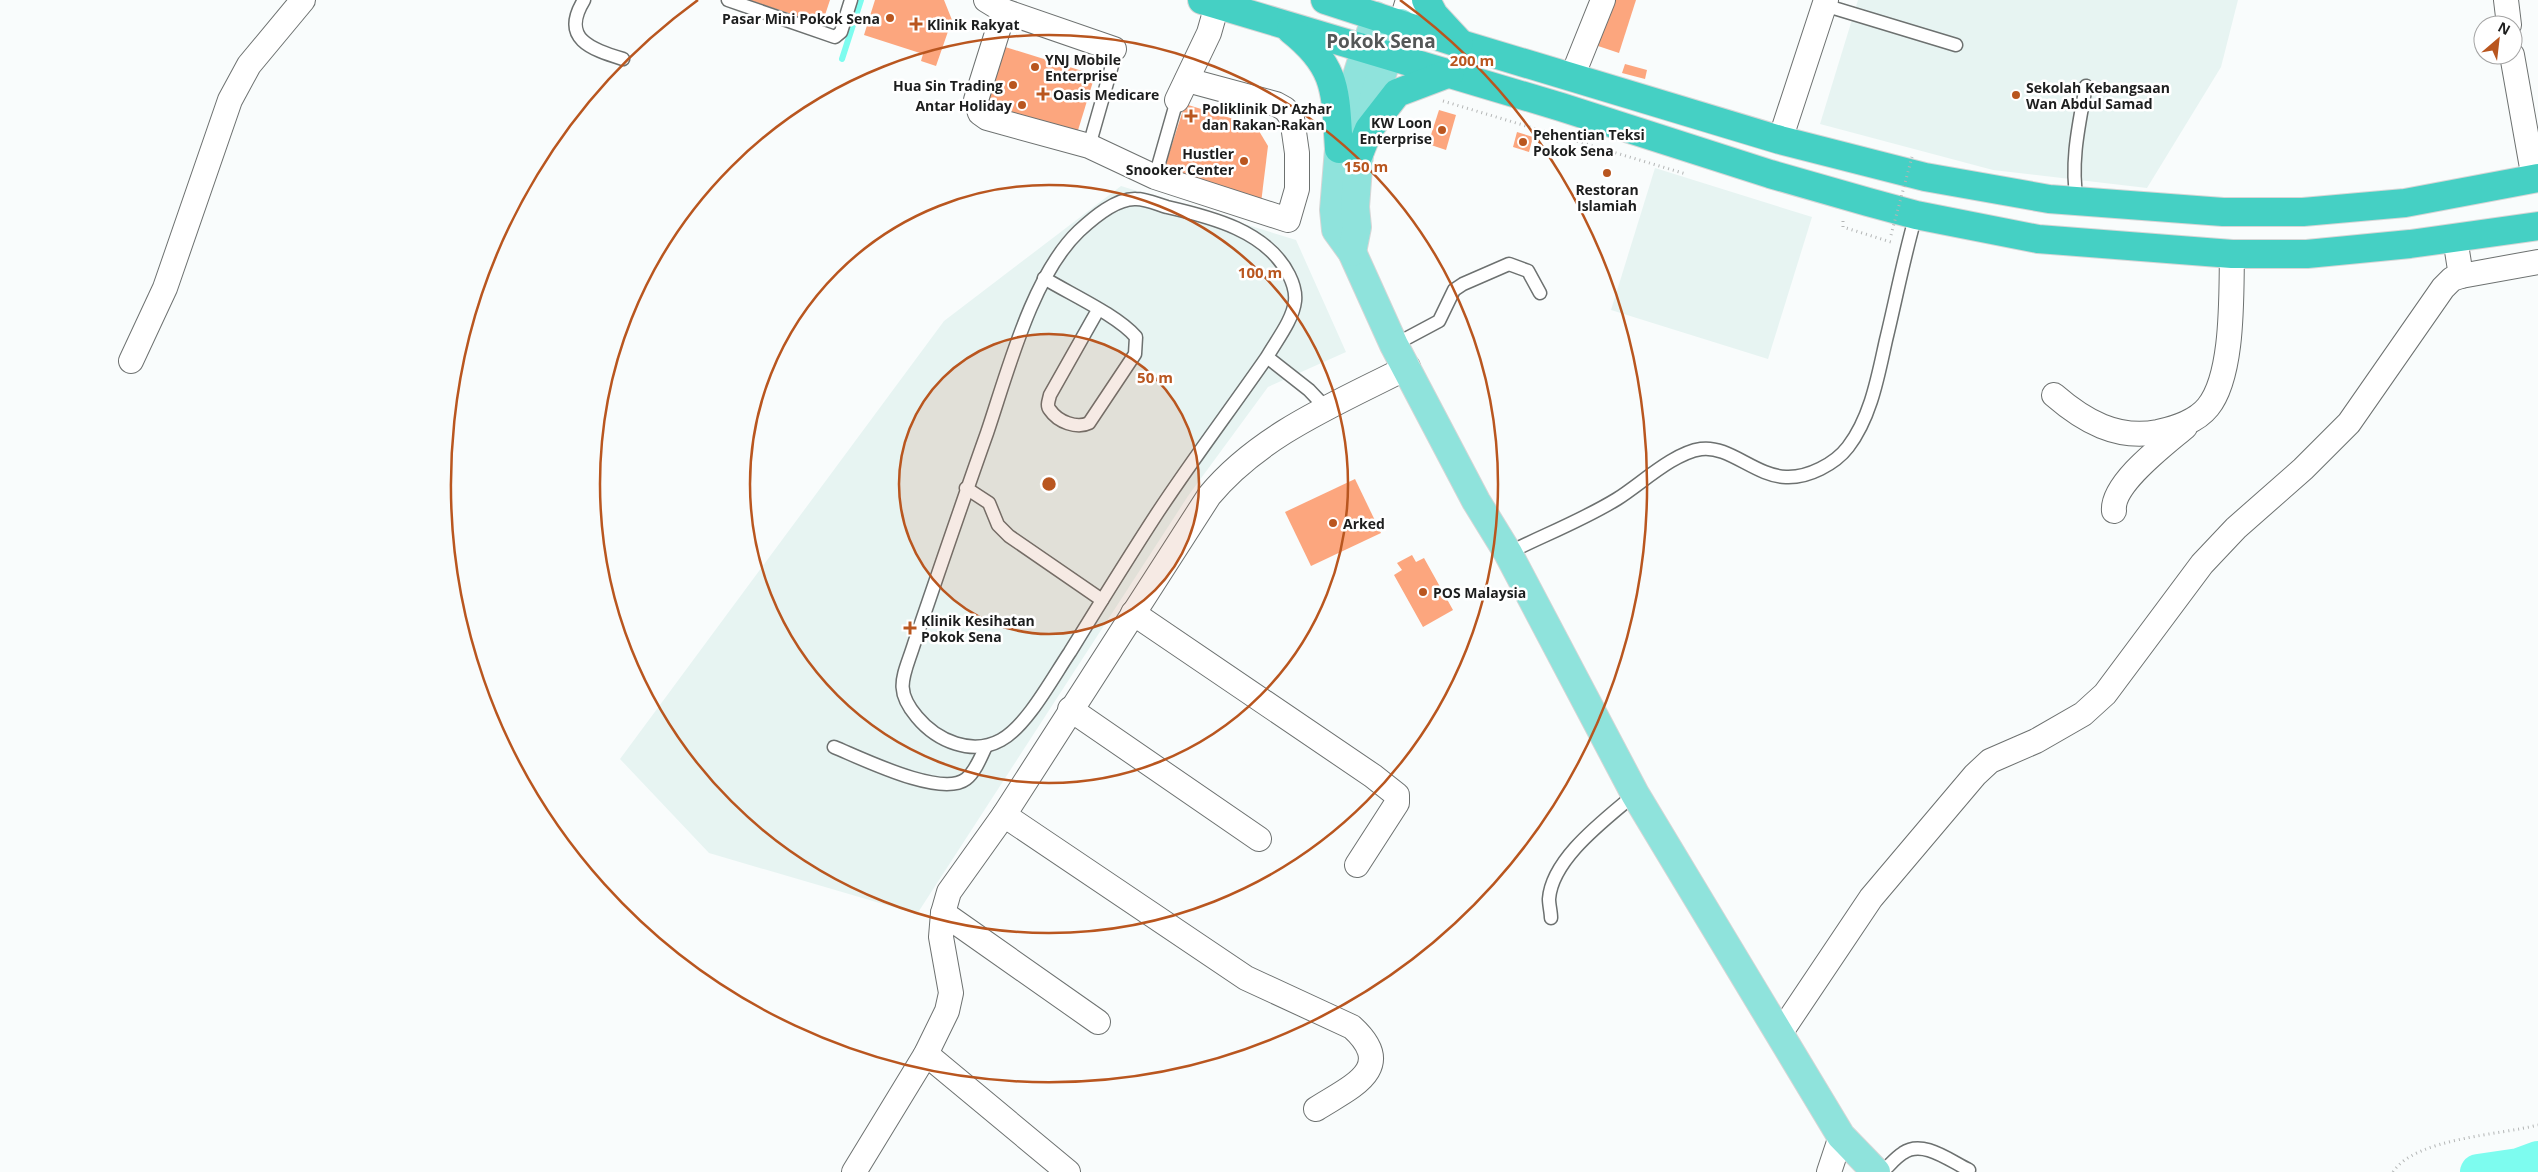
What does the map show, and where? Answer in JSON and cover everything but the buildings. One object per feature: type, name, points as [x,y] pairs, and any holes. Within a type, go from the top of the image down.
[{"type":"highway","points":[[1325,0],[1392,10],[1461,44],[1780,140],[1925,177],[2049,199],[2223,212],[2304,212],[2405,203],[2536,178]]},
{"type":"highway","points":[[1426,0],[1439,21],[1461,44]]},
{"type":"highway","points":[[1210,2],[1450,73],[1770,174],[1912,227],[2232,254],[2307,254],[2455,238],[2538,226]]},
{"type":"highway","points":[[1285,25],[1315,51],[1333,83],[1349,152]]},
{"type":"highway","points":[[1349,152],[1370,129],[1397,93],[1450,73]]},
{"type":"main road","points":[[1392,10],[1376,52],[1334,210],[1336,230],[1352,252],[1401,356],[1476,500],[1508,553],[1635,794],[1841,1136],[1876,1172]]},
{"type":"street","points":[[131,361],[164,288],[230,100],[249,65],[303,0]]},
{"type":"street","points":[[1572,76],[1603,0]]},
{"type":"street","points":[[2506,0],[2508,15]]},
{"type":"street","points":[[1114,49],[995,6],[976,100],[980,113],[987,118],[1089,146],[1155,177],[1288,220],[1297,188],[1297,152],[1292,118],[1285,109],[1266,101],[1182,90],[1209,33],[1210,2]]},
{"type":"street","points":[[1780,140],[1825,2]]},
{"type":"street","points":[[2515,65],[2532,133],[2536,178]]},
{"type":"street","points":[[2455,238],[2461,276]]},
{"type":"street","points":[[2114,511],[2113,502],[2126,482],[2208,407],[2218,389],[2227,358],[2232,254]]},
{"type":"street","points":[[1779,1034],[1871,898],[1975,775],[1990,761],[2036,741],[2084,714],[2105,694],[2202,564],[2236,528],[2337,436],[2348,423],[2443,288],[2452,279],[2461,276],[2538,262]]},
{"type":"street","points":[[861,1169],[926,1054],[947,1011],[951,993],[941,937],[943,913],[949,892],[1004,815],[1209,496],[1226,476],[1279,435],[1327,409],[1401,356]]},
{"type":"street","points":[[2054,396],[2087,420],[2110,430],[2140,435],[2190,422]]},
{"type":"street","points":[[1133,613],[1373,776],[1396,795],[1397,803],[1357,865]]},
{"type":"street","points":[[1070,710],[1259,840]]},
{"type":"street","points":[[1004,815],[1246,978],[1352,1027],[1366,1039],[1372,1061],[1365,1076],[1316,1109]]},
{"type":"street","points":[[943,913],[1098,1022]]},
{"type":"street","points":[[926,1054],[1068,1172]]},
{"type":"street","points":[[1829,1172],[1841,1136]]},
{"type":"lane","points":[[584,0],[576,16],[574,30],[579,38],[601,52],[623,59]]},
{"type":"lane","points":[[728,0],[835,37],[841,32],[851,0]]},
{"type":"lane","points":[[1825,2],[1956,45]]},
{"type":"lane","points":[[1089,146],[1115,55],[1114,49]]},
{"type":"lane","points":[[2077,201],[2075,190],[2076,139],[2086,86]]},
{"type":"lane","points":[[1155,177],[1182,90]]},
{"type":"lane","points":[[1136,199],[1218,221],[1242,230],[1261,242],[1283,264],[1294,285],[1296,302],[1267,357],[1158,512],[1046,689],[1014,732],[986,746],[962,746],[944,740],[925,726],[902,695],[903,678],[1003,383],[1044,278],[1062,248],[1080,230],[1120,202],[1136,199]]},
{"type":"lane","points":[[1508,553],[1615,500],[1684,453],[1702,449],[1719,450],[1750,467],[1786,477],[1812,473],[1833,462],[1848,448],[1864,420],[1880,368],[1912,227]]},
{"type":"lane","points":[[1401,356],[1440,320],[1454,290],[1463,284],[1509,264],[1528,271],[1540,293]]},
{"type":"lane","points":[[1044,278],[1098,310],[1129,329],[1136,337],[1135,354],[1089,423],[1082,426],[1073,426],[1050,411],[1048,404],[1050,395],[1098,310]]},
{"type":"lane","points":[[1267,357],[1309,390],[1327,409]]},
{"type":"lane","points":[[966,488],[989,503],[998,525],[1010,536],[1102,600]]},
{"type":"lane","points":[[834,747],[914,778],[936,785],[950,786],[966,779],[986,746]]},
{"type":"lane","points":[[1551,918],[1549,900],[1554,882],[1561,868],[1584,840],[1635,794]]},
{"type":"lane","points":[[1882,1172],[1903,1152],[1918,1148],[1926,1149],[1969,1170]]},
{"type":"path","points":[[1435,103],[1443,101],[1691,176]]},
{"type":"path","points":[[1910,152],[1919,154]]},
{"type":"path","points":[[1891,235],[1912,157]]},
{"type":"path","points":[[1835,219],[1844,222],[1843,227],[1894,243],[1896,237],[1912,227]]},
{"type":"path","points":[[2393,1172],[2411,1154],[2463,1138],[2538,1125]]},
{"type":"shaded area","name":"Sekolah Kebangsaan Wan Abdul Samad","points":[[1858,0],[2238,0],[2221,67],[2147,188],[1993,170],[1820,124]]},
{"type":"shaded area","points":[[1655,168],[1812,217],[1768,359],[1611,310]]},
{"type":"shaded area","name":"Klinik Kesihatan Pokok Sena","points":[[1121,186],[1296,240],[1346,352],[1268,387],[1188,496],[917,914],[709,853],[620,759],[944,321]]},
{"type":"waterway","points":[[842,59],[861,0]]},
{"type":"waterway","points":[[2478,1172],[2519,1166],[2538,1159]]},
{"type":"place","name":"Pasar Mini Pokok Sena","points":[[890,18]]},
{"type":"place","name":"Klinik Rakyat","points":[[916,24]]},
{"type":"place","name":"YNJ Mobile Enterprise","points":[[1035,67]]},
{"type":"place","name":"Hua Sin Trading","points":[[1013,85]]},
{"type":"place","name":"Oasis Medicare","points":[[1043,94]]},
{"type":"place","name":"Sekolah Kebangsaan Wan Abdul Samad","points":[[2016,95]]},
{"type":"place","name":"Antar Holiday","points":[[1022,105]]},
{"type":"place","name":"Poliklinik Dr Azhar dan Rakan-Rakan","points":[[1191,116]]},
{"type":"place","name":"KW Loon Enterprise","points":[[1442,130]]},
{"type":"place","name":"Pehentian Teksi Pokok Sena","points":[[1523,142]]},
{"type":"place","name":"Hustler Snooker Center","points":[[1244,161]]},
{"type":"place","name":"Restoran Islamiah","points":[[1607,173]]},
{"type":"place","name":"Arked","points":[[1333,523]]},
{"type":"place","name":"POS Malaysia","points":[[1423,592]]},
{"type":"place","name":"Klinik Kesihatan Pokok Sena","points":[[910,628]]},
{"type":"district","name":"Pokok Sena","points":[[1381,41]]}]
